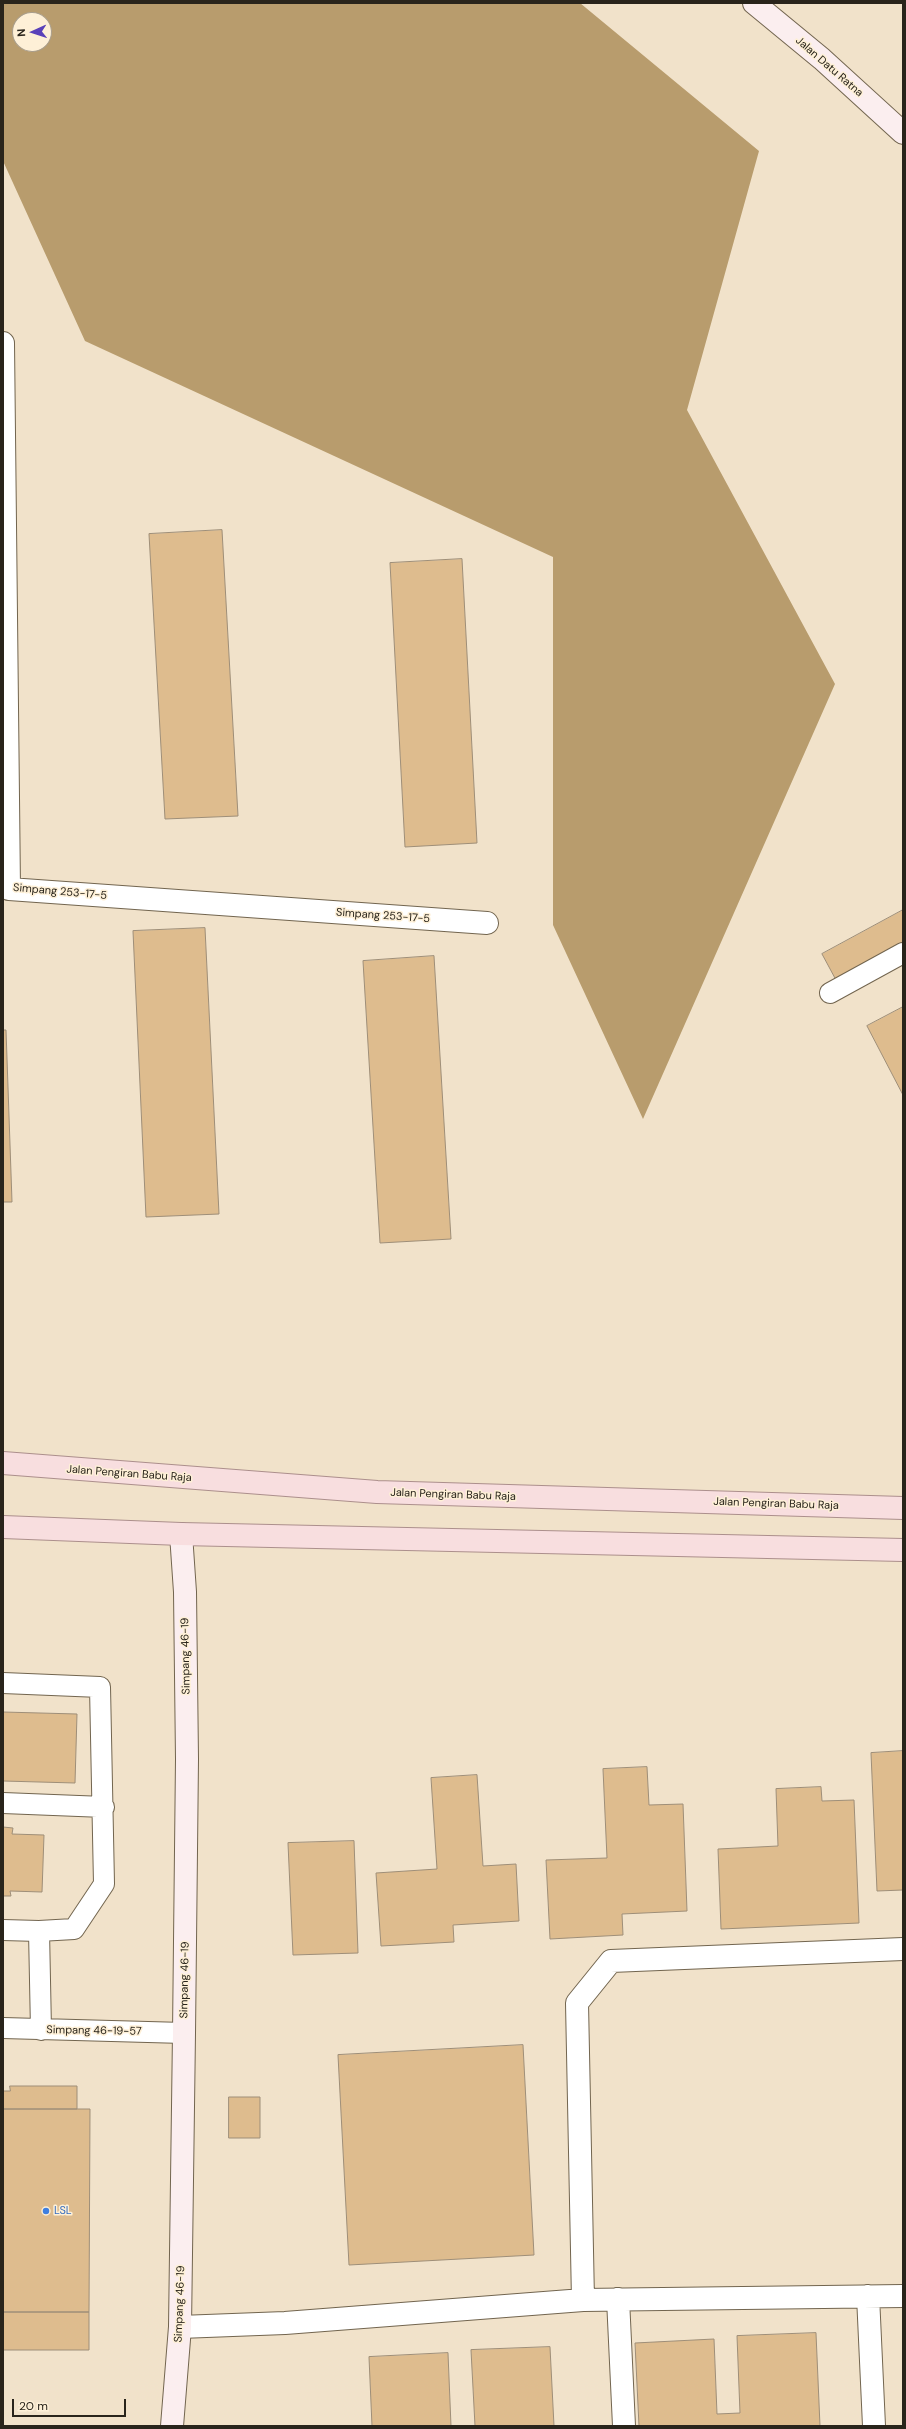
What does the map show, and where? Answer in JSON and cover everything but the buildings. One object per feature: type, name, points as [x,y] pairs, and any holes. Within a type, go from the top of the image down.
[{"type":"main road","name":"Jalan Pengiran Babu Raja","points":[[3,1463],[376,1492],[903,1508]]},
{"type":"main road","points":[[3,1526],[181,1534],[903,1550]]},
{"type":"street","name":"Jalan Datu Ratna","points":[[754,3],[822,59],[903,132]]},
{"type":"street","name":"Simpang 253-17-5","points":[[3,343],[9,889],[487,923]]},
{"type":"street","name":"Simpang 46-19","points":[[172,2426],[180,2327],[187,1759],[185,1592],[181,1534]]},
{"type":"street","points":[[583,2300],[577,2003],[611,1961],[903,1948]]},
{"type":"street","points":[[868,2296],[874,2426]]},
{"type":"street","points":[[180,2327],[285,2323],[583,2300],[903,2296]]},
{"type":"street","points":[[618,2299],[624,2426]]},
{"type":"lane","points":[[830,993],[903,953]]},
{"type":"lane","points":[[3,1684],[100,1687],[104,1807],[104,1884],[74,1929],[3,1930]]},
{"type":"lane","points":[[3,1804],[104,1807]]},
{"type":"lane","points":[[39,1930],[41,2030]]},
{"type":"lane","name":"Simpang 46-19-57","points":[[3,2028],[184,2033]]},
{"type":"shaded area","points":[[3,3],[580,3],[759,151],[687,410],[835,684],[643,1119],[553,925],[553,557],[85,341],[3,161]]},
{"type":"place","name":"LSL","points":[[46,2211]]}]
